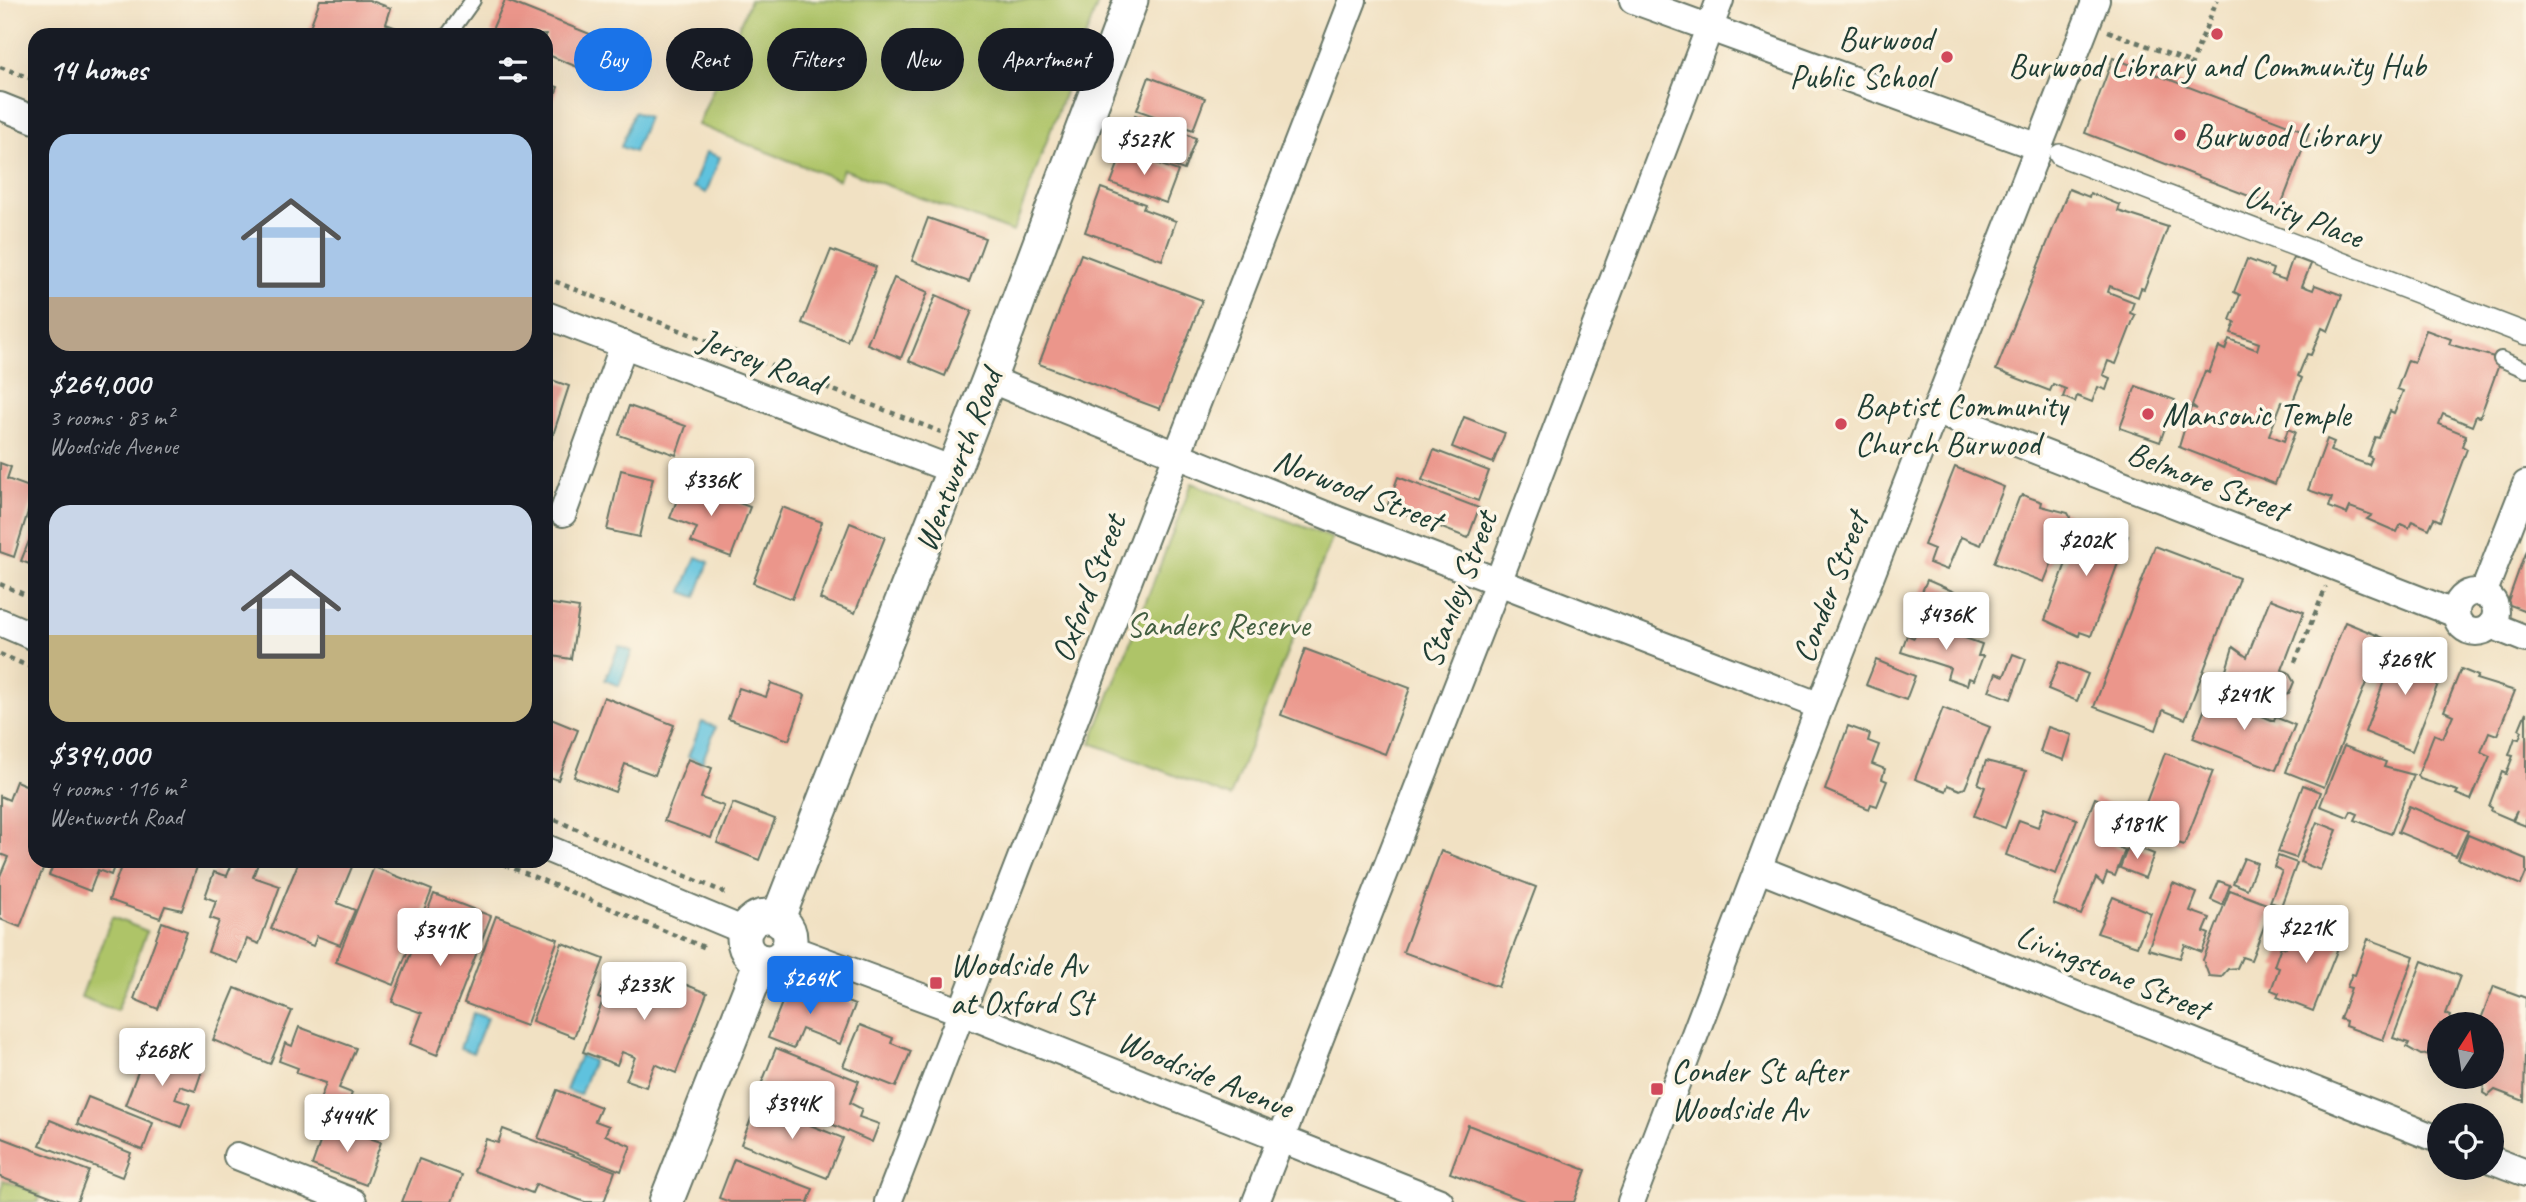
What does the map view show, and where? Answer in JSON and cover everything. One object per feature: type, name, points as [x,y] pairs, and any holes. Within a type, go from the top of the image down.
[{"type":"street","name":"Wentworth Road","points":[[666,1202],[776,942],[1131,0]]},
{"type":"street","name":"Oxford Street","points":[[888,1202],[1353,0]]},
{"type":"street","points":[[1633,0],[2049,151]]},
{"type":"street","name":"Stanley Street","points":[[1255,1202],[1499,580],[1720,0]]},
{"type":"street","name":"Conder Street","points":[[1631,1202],[1935,411],[2049,151],[2096,0]]},
{"type":"street","points":[[0,106],[28,117]]},
{"type":"street","name":"Unity Place","points":[[2049,151],[2526,334]]},
{"type":"street","name":"Jersey Road","points":[[553,318],[953,470]]},
{"type":"street","points":[[562,513],[624,344]]},
{"type":"street","name":"Norwood Street","points":[[989,379],[1177,456],[1820,706]]},
{"type":"street","name":"Belmore Street","points":[[1935,411],[2456,614]]},
{"type":"street","points":[[2483,594],[2526,484]]},
{"type":"street","points":[[2483,594],[2464,596],[2456,614],[2461,626],[2473,632],[2491,625],[2526,639]]},
{"type":"street","points":[[2483,594],[2495,607],[2491,625]]},
{"type":"street","points":[[0,622],[28,634]]},
{"type":"street","points":[[553,851],[745,931],[745,946],[776,942]]},
{"type":"street","name":"Livingstone Street","points":[[1759,869],[2427,1135]]},
{"type":"street","name":"Woodside Avenue","points":[[776,942],[962,1012],[1440,1202]]},
{"type":"street","points":[[237,1156],[353,1202]]},
{"type":"street","points":[[2504,1165],[2526,1173]]},
{"type":"lane","points":[[453,28],[472,0]]},
{"type":"lane","points":[[2501,359],[2526,370]]},
{"type":"path","points":[[2183,85],[2217,0]]},
{"type":"path","points":[[2109,31],[2192,63]]},
{"type":"path","points":[[0,67],[28,77]]},
{"type":"path","points":[[553,281],[942,432]]},
{"type":"path","points":[[0,584],[28,596]]},
{"type":"path","points":[[2295,663],[2326,586]]},
{"type":"path","points":[[0,654],[28,666]]},
{"type":"path","points":[[553,819],[728,894]]},
{"type":"path","points":[[513,868],[706,948]]},
{"type":"green space","points":[[750,0],[1099,0],[1089,28],[978,28],[978,91],[1065,91],[1013,232],[843,169],[839,180],[698,125],[712,91],[753,91],[753,28],[738,28]]},
{"type":"green space","name":"Sanders Reserve","points":[[1192,483],[1332,538],[1230,797],[1091,743]]},
{"type":"green space","points":[[112,917],[147,931],[117,1011],[81,997]]},
{"type":"green space","points":[[3,1180],[41,1194],[38,1202],[0,1202]]},
{"type":"water","points":[[634,112],[648,117],[634,152],[621,147]]},
{"type":"water","points":[[706,152],[720,157],[706,193],[693,187]]},
{"type":"water","points":[[696,557],[709,562],[696,597],[682,592]]},
{"type":"water","points":[[619,646],[632,651],[619,686],[605,680]]},
{"type":"water","points":[[702,722],[716,727],[702,762],[688,757]]},
{"type":"water","points":[[473,1013],[487,1018],[473,1053],[460,1048]]},
{"type":"water","points":[[580,1055],[593,1061],[580,1095],[566,1090]]},
{"type":"building","points":[[320,0],[369,0],[391,8],[386,24],[397,28],[310,28]]},
{"type":"building","points":[[505,0],[575,28],[574,66],[553,57],[553,28],[493,28]]},
{"type":"building","points":[[2113,58],[2309,133],[2280,208],[2085,133]]},
{"type":"building","points":[[1149,77],[1205,98],[1193,130],[1137,110]]},
{"type":"building","points":[[553,85],[558,87],[553,100]]},
{"type":"building","points":[[1135,115],[1196,138],[1184,170],[1123,148]]},
{"type":"building","points":[[1123,151],[1178,171],[1166,203],[1111,183]]},
{"type":"building","points":[[1101,188],[1145,204],[1143,209],[1176,221],[1162,260],[1085,232]]},
{"type":"building","points":[[2069,189],[2089,197],[2090,193],[2120,205],[2118,211],[2168,227],[2144,289],[2141,288],[2138,297],[2110,286],[2108,292],[2134,302],[2130,313],[2135,315],[2116,364],[2108,361],[2103,375],[2110,378],[2106,390],[2098,387],[2092,402],[2077,396],[2075,402],[2063,397],[2066,389],[2053,384],[2050,391],[1996,370]]},
{"type":"building","points":[[928,218],[985,238],[969,282],[912,261]]},
{"type":"building","points":[[831,250],[876,267],[847,341],[802,323]]},
{"type":"building","points":[[1081,254],[1202,300],[1160,409],[1039,364]]},
{"type":"building","points":[[2293,257],[2311,264],[2302,286],[2313,290],[2315,285],[2342,295],[2328,331],[2322,328],[2311,355],[2307,354],[2298,376],[2302,378],[2291,406],[2282,402],[2269,435],[2284,441],[2288,429],[2295,432],[2275,484],[2179,447],[2191,407],[2197,409],[2192,405],[2205,371],[2209,373],[2219,347],[2225,350],[2229,339],[2257,350],[2259,343],[2231,333],[2235,322],[2230,320],[2240,295],[2234,292],[2247,259],[2273,269],[2271,275],[2285,280]]},
{"type":"building","points":[[894,278],[928,292],[901,358],[867,344]]},
{"type":"building","points":[[936,295],[972,311],[945,376],[909,361]]},
{"type":"building","points":[[2426,330],[2451,339],[2449,344],[2501,359],[2480,417],[2476,416],[2472,426],[2443,414],[2439,424],[2466,435],[2462,446],[2467,449],[2440,521],[2434,518],[2429,529],[2412,521],[2409,528],[2401,524],[2397,532],[2367,519],[2372,515],[2350,507],[2347,514],[2329,507],[2332,498],[2308,490],[2327,439],[2334,442],[2330,451],[2369,465],[2372,458],[2368,456],[2375,437],[2379,438],[2390,411],[2394,413],[2403,391],[2397,389],[2408,360],[2414,362]]},
{"type":"building","points":[[553,380],[569,386],[553,435]]},
{"type":"building","name":"Mansonic Temple","points":[[2136,386],[2175,400],[2160,442],[2120,428]]},
{"type":"building","points":[[629,406],[686,426],[676,455],[619,435]]},
{"type":"building","points":[[1464,417],[1505,433],[1493,463],[1452,447]]},
{"type":"building","points":[[1434,450],[1489,471],[1478,501],[1422,480]]},
{"type":"building","points":[[0,463],[11,467],[7,479],[28,486],[28,512],[14,557],[0,552]]},
{"type":"building","points":[[1955,467],[2004,487],[1981,545],[1961,537],[1947,570],[1929,563],[1934,549],[1924,545]]},
{"type":"building","points":[[621,470],[653,478],[639,537],[607,530]]},
{"type":"building","points":[[1398,477],[1479,508],[1468,538],[1387,507]]},
{"type":"building","points":[[684,482],[750,507],[731,557],[691,542],[697,528],[670,518]]},
{"type":"building","points":[[2023,495],[2042,502],[2041,506],[2068,513],[2070,517],[2044,582],[1994,563],[2019,498]]},
{"type":"building","points":[[782,507],[822,522],[792,599],[753,583]]},
{"type":"building","points":[[2082,520],[2116,528],[2117,532],[2128,536],[2091,636],[2080,632],[2079,636],[2045,620]]},
{"type":"building","points":[[850,523],[885,537],[855,613],[820,599]]},
{"type":"building","points":[[28,544],[28,564],[21,561]]},
{"type":"building","points":[[2155,546],[2239,578],[2185,719],[2163,710],[2156,730],[2094,707]]},
{"type":"building","points":[[2526,550],[2526,611],[2510,605],[2508,601]]},
{"type":"building","points":[[1927,580],[1980,603],[1967,634],[1913,612]]},
{"type":"building","points":[[2270,599],[2304,612],[2282,670],[2288,672],[2294,682],[2289,694],[2279,697],[2273,692],[2269,703],[2255,708],[2239,703],[2235,693],[2221,687],[2233,647],[2247,657]]},
{"type":"building","points":[[553,604],[579,608],[571,659],[553,656]]},
{"type":"building","points":[[1920,622],[1982,644],[1978,656],[1983,656],[1974,680],[1969,678],[1967,685],[1947,678],[1950,668],[1901,652],[1907,635],[1914,638]]},
{"type":"building","points":[[2345,622],[2384,638],[2324,787],[2286,772]]},
{"type":"building","points":[[2398,644],[2446,663],[2412,751],[2365,732]]},
{"type":"building","points":[[1305,649],[1410,688],[1385,754],[1281,715]]},
{"type":"building","points":[[2013,654],[2026,659],[2011,699],[1989,691],[1996,673],[2004,676]]},
{"type":"building","points":[[1876,660],[1915,676],[1906,700],[1866,685]]},
{"type":"building","points":[[2059,662],[2088,674],[2077,701],[2048,689]]},
{"type":"building","points":[[2461,669],[2478,676],[2476,679],[2515,691],[2497,735],[2489,732],[2481,752],[2490,756],[2471,800],[2456,794],[2458,791],[2420,779],[2418,775],[2434,734],[2443,738],[2453,715],[2444,711]]},
{"type":"building","points":[[771,683],[805,695],[789,740],[728,719],[739,688],[766,697]]},
{"type":"building","points":[[2211,694],[2274,721],[2275,717],[2295,725],[2276,770],[2193,738]]},
{"type":"building","points":[[604,697],[674,725],[655,775],[625,764],[615,792],[574,777]]},
{"type":"building","points":[[1943,708],[1990,727],[1965,788],[1960,790],[1948,785],[1946,791],[1915,779]]},
{"type":"building","points":[[2526,712],[2526,826],[2513,821],[2517,811],[2512,820],[2491,811],[2489,806],[2502,772],[2506,774],[2513,756],[2509,755],[2515,738],[2519,739],[2522,731],[2519,729]]},
{"type":"building","points":[[553,720],[578,730],[558,780],[553,778]]},
{"type":"building","points":[[1848,726],[1870,734],[1868,741],[1879,745],[1872,764],[1885,769],[1882,779],[1887,781],[1877,806],[1871,804],[1869,809],[1825,790]]},
{"type":"building","points":[[2048,727],[2072,735],[2064,760],[2040,752]]},
{"type":"building","points":[[2344,746],[2386,762],[2384,767],[2414,775],[2391,834],[2355,820],[2358,814],[2351,811],[2348,817],[2320,806]]},
{"type":"building","points":[[2165,753],[2213,771],[2184,845],[2136,829]]},
{"type":"building","points":[[688,759],[712,768],[701,798],[724,806],[711,838],[664,821]]},
{"type":"building","points":[[1986,761],[2026,771],[2005,828],[1974,816],[1985,787],[1978,784]]},
{"type":"building","points":[[16,781],[28,786],[28,868],[43,868],[20,927],[0,919],[0,876],[8,857],[0,854],[0,796],[9,800]]},
{"type":"building","points":[[2303,785],[2321,792],[2296,858],[2278,852]]},
{"type":"building","points":[[2095,798],[2119,807],[2105,842],[2125,850],[2115,876],[2107,873],[2103,884],[2096,878],[2081,915],[2053,904]]},
{"type":"building","points":[[733,803],[775,819],[759,860],[717,843]]},
{"type":"building","points":[[2409,806],[2468,831],[2456,856],[2398,832]]},
{"type":"building","points":[[2045,807],[2077,819],[2056,874],[2006,855],[2019,820],[2038,827]]},
{"type":"building","points":[[2317,822],[2337,830],[2320,870],[2300,862]]},
{"type":"building","points":[[2468,835],[2526,859],[2526,873],[2521,885],[2458,859]]},
{"type":"building","points":[[2129,844],[2154,854],[2145,878],[2120,868]]},
{"type":"building","points":[[1441,851],[1536,887],[1498,987],[1403,952]]},
{"type":"building","points":[[2278,856],[2297,863],[2281,906],[2270,902],[2282,871],[2274,867]]},
{"type":"building","points":[[2244,858],[2257,863],[2247,889],[2233,883]]},
{"type":"building","points":[[52,868],[114,868],[111,875],[98,870],[90,891],[49,875]]},
{"type":"building","points":[[120,868],[197,868],[182,910],[165,906],[160,918],[109,900]]},
{"type":"building","points":[[230,868],[256,868],[253,877],[280,886],[259,944],[247,939],[238,963],[208,952],[219,921],[210,918],[216,901],[205,897],[214,872],[227,876]]},
{"type":"building","points":[[296,868],[352,868],[337,903],[355,910],[340,945],[317,936],[313,946],[271,929]]},
{"type":"building","points":[[374,868],[432,890],[394,985],[336,962]]},
{"type":"building","points":[[2219,881],[2230,885],[2222,905],[2211,900]]},
{"type":"building","points":[[2173,883],[2197,893],[2190,911],[2210,918],[2204,932],[2209,934],[2202,952],[2185,945],[2180,958],[2148,949]]},
{"type":"building","points":[[2230,890],[2272,906],[2251,960],[2242,957],[2237,968],[2228,969],[2221,977],[2209,976],[2203,960]]},
{"type":"building","points":[[434,894],[491,916],[437,1055],[410,1044],[422,1013],[392,1002]]},
{"type":"building","points":[[2113,897],[2151,913],[2137,946],[2097,933]]},
{"type":"building","points":[[496,916],[558,939],[526,1026],[464,1003]]},
{"type":"building","points":[[162,922],[187,931],[158,1009],[134,999]]},
{"type":"building","points":[[2296,923],[2324,933],[2326,926],[2344,933],[2313,1011],[2277,997],[2279,993],[2271,990],[2279,968],[2274,966],[2281,946],[2286,948]]},
{"type":"building","points":[[2368,939],[2414,956],[2383,1040],[2345,1026],[2346,1021],[2340,1019],[2351,988],[2347,987],[2352,974],[2355,975]]},
{"type":"building","points":[[562,943],[604,959],[574,1037],[532,1021]]},
{"type":"building","points":[[2422,961],[2460,976],[2447,1012],[2427,1012],[2427,1054],[2421,1055],[2407,1047],[2409,1043],[2393,1038]]},
{"type":"building","points":[[634,967],[665,980],[657,1002],[667,977],[707,993],[676,1073],[655,1064],[646,1087],[626,1080],[635,1057],[622,1052],[617,1065],[583,1052],[603,1000],[598,998],[607,976],[617,980],[620,971]]},
{"type":"building","points":[[791,980],[855,1005],[840,1044],[802,1029],[794,1048],[768,1038]]},
{"type":"building","points":[[2494,986],[2526,998],[2524,1101],[2495,1090],[2488,1096],[2483,1093],[2484,1089],[2504,1089],[2504,1012],[2484,1012]]},
{"type":"building","points":[[235,988],[292,1011],[270,1064],[213,1040]]},
{"type":"building","points":[[860,1025],[893,1038],[891,1043],[911,1051],[896,1087],[843,1066]]},
{"type":"building","points":[[299,1027],[356,1048],[339,1088],[352,1093],[343,1118],[317,1109],[326,1083],[296,1073],[298,1068],[279,1061],[285,1043],[292,1046]]},
{"type":"building","points":[[776,1048],[859,1081],[850,1103],[862,1109],[859,1117],[879,1124],[872,1142],[758,1092]]},
{"type":"building","points":[[147,1049],[202,1071],[195,1091],[180,1086],[175,1099],[190,1104],[181,1127],[125,1105]]},
{"type":"building","points":[[557,1090],[601,1107],[595,1121],[609,1126],[605,1135],[631,1146],[621,1171],[538,1138]]},
{"type":"building","points":[[88,1097],[153,1123],[143,1150],[77,1124]]},
{"type":"building","points":[[757,1104],[843,1138],[827,1178],[741,1144]]},
{"type":"building","points":[[50,1120],[131,1153],[122,1177],[40,1145]]},
{"type":"building","points":[[327,1123],[381,1142],[366,1185],[312,1165]]},
{"type":"building","points":[[1468,1125],[1586,1170],[1574,1202],[1527,1202],[1450,1173]]},
{"type":"building","points":[[503,1129],[615,1171],[604,1202],[585,1202],[536,1184],[532,1193],[474,1171],[486,1139],[498,1143]]},
{"type":"building","points":[[0,1137],[89,1171],[77,1202],[66,1202],[0,1177]]},
{"type":"building","points":[[419,1159],[462,1175],[452,1202],[402,1202]]},
{"type":"building","points":[[734,1159],[813,1189],[808,1202],[730,1202],[719,1198]]},
{"type":"place","name":"Burwood Library and Community Hub","points":[[2217,34]]},
{"type":"place","name":"Burwood Public School","points":[[1947,57]]},
{"type":"place","name":"Burwood Library","points":[[2180,135]]},
{"type":"place","name":"Mansonic Temple","points":[[2148,414]]},
{"type":"place","name":"Baptist Community Church Burwood","points":[[1841,424]]},
{"type":"place","name":"Woodside Av at Oxford St","points":[[936,983]]},
{"type":"place","name":"Conder St after Woodside Av","points":[[1657,1089]]}]
